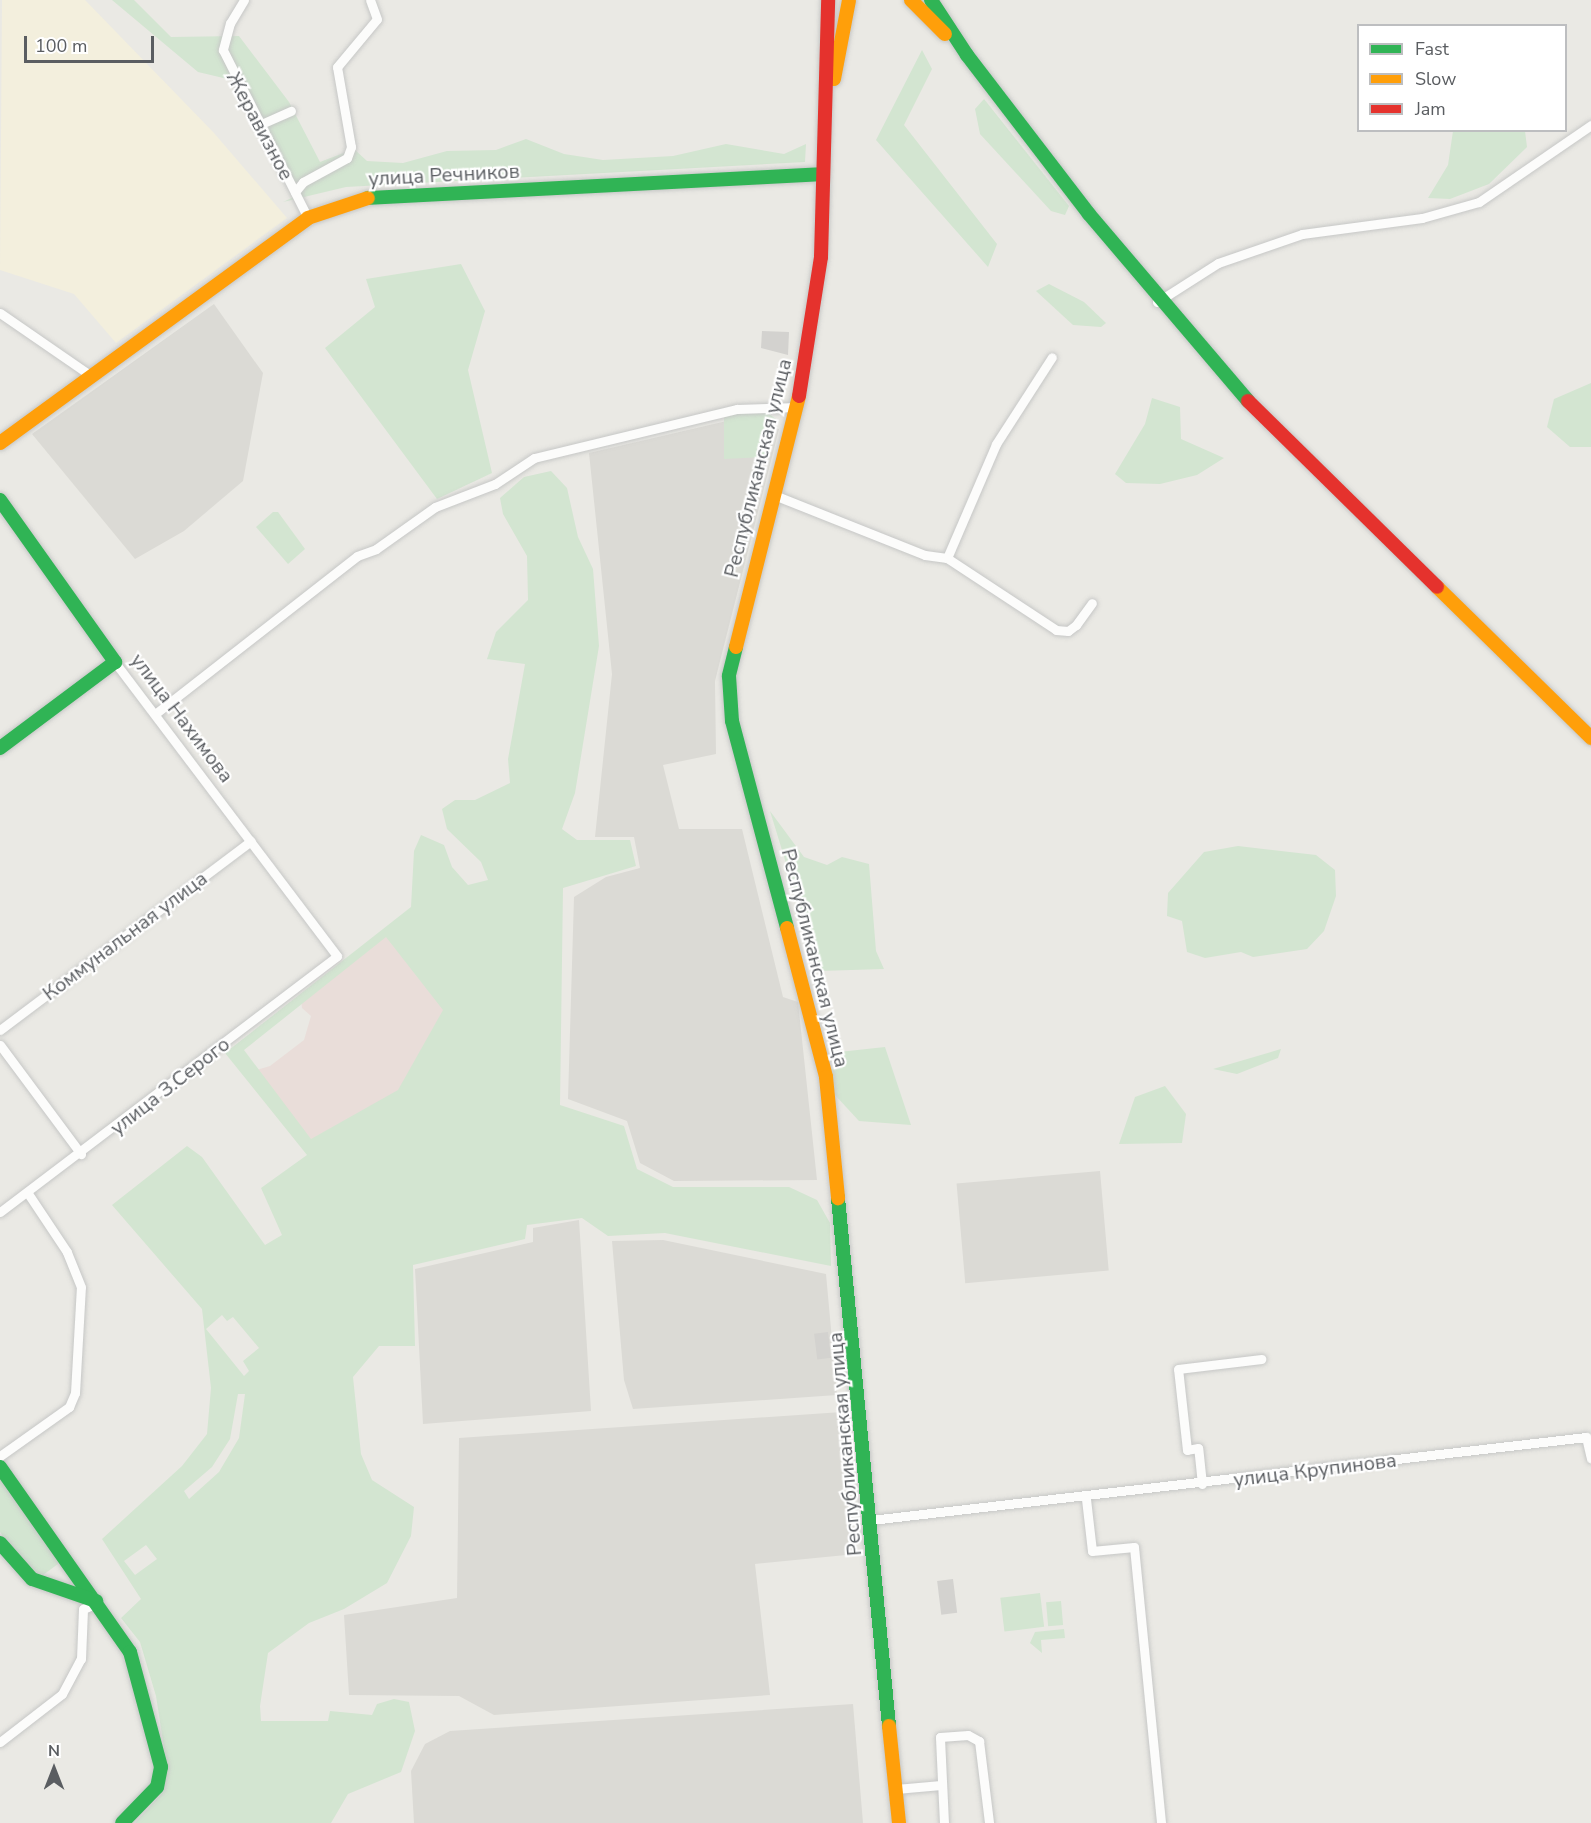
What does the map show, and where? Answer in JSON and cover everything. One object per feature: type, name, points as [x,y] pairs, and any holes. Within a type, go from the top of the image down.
[{"type":"street","name":"Жеравизное","points":[[244,0],[230,23],[224,50],[259,125],[308,218]]},
{"type":"street","points":[[294,192],[347,158],[351,147],[338,67],[377,19],[370,0]]},
{"type":"street","points":[[827,114],[828,0]]},
{"type":"street","points":[[827,114],[849,0]]},
{"type":"street","points":[[911,0],[967,55]]},
{"type":"street","points":[[931,0],[967,55],[1157,302],[1285,439],[1591,738]]},
{"type":"street","points":[[259,125],[291,111]]},
{"type":"street","name":"Республиканская улица","points":[[827,114],[822,174],[821,257],[797,407],[737,630],[729,676],[732,721],[826,1077],[871,1520],[898,1823]]},
{"type":"street","points":[[1157,302],[1218,263],[1302,234],[1422,218],[1479,202],[1591,125]]},
{"type":"street","name":"улица Речников","points":[[0,442],[308,218],[346,202],[382,195],[822,174]]},
{"type":"street","points":[[0,313],[90,375]]},
{"type":"street","points":[[947,558],[996,444],[1052,357]]},
{"type":"street","points":[[155,714],[357,556],[376,549],[435,507],[495,484],[534,458],[737,409],[797,407]]},
{"type":"street","points":[[774,495],[925,555],[947,558],[1056,630],[1068,631],[1076,625],[1092,603]]},
{"type":"street","name":"улица Нахимова","points":[[0,500],[115,662],[337,956]]},
{"type":"street","points":[[0,748],[115,662]]},
{"type":"street","name":"Коммунальная улица","points":[[0,1030],[250,841]]},
{"type":"street","name":"улица З.Серого","points":[[0,1212],[81,1154],[337,956]]},
{"type":"street","points":[[0,1045],[81,1154]]},
{"type":"street","points":[[0,1456],[69,1407],[75,1393],[79,1280],[68,1252],[27,1192]]},
{"type":"street","points":[[1202,1484],[1197,1448],[1187,1450],[1178,1369],[1261,1359]]},
{"type":"street","points":[[1588,1435],[1591,1458]]},
{"type":"street","name":"улица Крупинова","points":[[871,1520],[1086,1498],[1588,1435]]},
{"type":"street","points":[[0,1467],[98,1602],[130,1652],[161,1767],[157,1787],[122,1823]]},
{"type":"street","points":[[1086,1498],[1092,1551],[1134,1547],[1161,1823]]},
{"type":"street","points":[[0,1543],[32,1579],[98,1602]]},
{"type":"street","points":[[0,1742],[62,1694],[81,1659],[84,1609],[98,1602]]},
{"type":"street","points":[[944,1823],[940,1737],[968,1735],[979,1741],[988,1823]]},
{"type":"street","points":[[896,1789],[941,1785]]},
{"type":"shaded area","points":[[2,0],[85,0],[214,133],[287,218],[116,343],[74,294],[0,270]]},
{"type":"shaded area","points":[[214,304],[263,373],[243,481],[184,531],[135,559],[32,434]]},
{"type":"shaded area","points":[[731,420],[779,429],[715,681],[716,754],[663,765],[679,829],[742,829],[783,997],[798,1002],[817,1180],[674,1181],[640,1163],[627,1121],[568,1099],[574,897],[606,877],[640,868],[634,837],[595,837],[612,674],[589,453]]},
{"type":"shaded area","points":[[399,925],[449,1015],[397,1119],[298,1143],[243,1074],[270,1066],[304,1040],[311,1016],[302,1008],[301,998]]},
{"type":"shaded area","points":[[1100,1171],[1109,1271],[965,1283],[957,1184]]},
{"type":"shaded area","points":[[579,1220],[591,1411],[423,1424],[415,1269],[533,1242],[533,1228]]},
{"type":"shaded area","points":[[663,1240],[826,1274],[837,1395],[633,1409],[624,1380],[612,1241]]},
{"type":"shaded area","points":[[842,1412],[856,1554],[755,1564],[770,1695],[494,1715],[459,1696],[349,1695],[344,1615],[457,1598],[459,1438]]},
{"type":"shaded area","points":[[853,1704],[863,1823],[414,1823],[411,1771],[425,1744],[450,1731]]},
{"type":"green space","points":[[112,0],[134,0],[171,37],[239,36],[289,102],[320,162],[354,149],[367,161],[403,163],[447,151],[496,150],[526,139],[564,154],[603,160],[673,156],[726,144],[784,154],[806,144],[805,162],[346,187],[283,202],[294,197],[236,81],[198,72]]},
{"type":"green space","points":[[922,50],[932,69],[904,125],[997,244],[988,267],[876,140]]},
{"type":"green space","points":[[984,99],[1069,206],[1065,215],[1051,211],[980,134],[975,109]]},
{"type":"green space","points":[[1453,132],[1525,132],[1527,147],[1489,184],[1450,199],[1428,198],[1448,165]]},
{"type":"green space","points":[[461,264],[485,311],[468,370],[492,473],[437,499],[325,348],[375,307],[366,279]]},
{"type":"green space","points":[[1049,284],[1084,302],[1106,323],[1101,327],[1073,325],[1036,291]]},
{"type":"green space","points":[[1591,383],[1591,447],[1570,447],[1547,427],[1554,399]]},
{"type":"green space","points":[[1152,398],[1180,407],[1181,439],[1224,458],[1197,475],[1160,484],[1126,483],[1115,474],[1145,424]]},
{"type":"green space","points":[[765,411],[776,419],[766,457],[724,459],[724,415]]},
{"type":"green space","points":[[551,471],[567,488],[578,537],[593,569],[599,646],[575,793],[562,829],[577,840],[630,840],[636,866],[563,888],[560,1105],[624,1126],[637,1169],[673,1187],[789,1187],[817,1200],[830,1223],[831,1266],[665,1233],[608,1236],[582,1218],[527,1225],[525,1239],[413,1265],[415,1346],[379,1346],[353,1377],[361,1454],[372,1480],[414,1507],[411,1536],[387,1583],[344,1609],[309,1623],[268,1653],[260,1706],[261,1721],[328,1721],[330,1711],[372,1715],[377,1704],[394,1699],[409,1702],[415,1731],[401,1772],[348,1794],[331,1823],[135,1823],[164,1791],[166,1761],[156,1696],[140,1642],[121,1618],[141,1599],[102,1539],[182,1466],[207,1434],[211,1388],[202,1309],[112,1205],[187,1146],[202,1157],[265,1245],[282,1235],[261,1188],[307,1155],[225,1053],[411,907],[414,851],[421,835],[444,845],[452,867],[468,885],[488,880],[481,862],[447,829],[442,809],[455,800],[475,800],[510,783],[508,759],[525,664],[487,659],[496,632],[528,600],[527,556],[503,514],[500,498],[524,477]],"holes":[[[386,937],[443,1010],[398,1090],[311,1139],[244,1050]],[[222,1315],[227,1321],[233,1317],[259,1348],[243,1361],[249,1371],[244,1376],[206,1329]],[[238,1394],[245,1394],[239,1438],[219,1472],[189,1499],[184,1491],[212,1467],[230,1439]],[[146,1545],[157,1559],[135,1575],[124,1561]]]},
{"type":"green space","points":[[273,512],[278,512],[305,549],[288,564],[256,527]]},
{"type":"green space","points":[[770,811],[804,857],[827,865],[842,857],[869,864],[876,951],[884,969],[819,971]]},
{"type":"green space","points":[[1238,846],[1316,855],[1335,870],[1336,896],[1324,931],[1307,949],[1253,957],[1241,952],[1205,958],[1187,952],[1182,921],[1167,916],[1168,893],[1204,852]]},
{"type":"green space","points":[[885,1047],[911,1125],[859,1121],[835,1095],[832,1072],[839,1052]]},
{"type":"green space","points":[[1281,1049],[1278,1058],[1237,1074],[1213,1069]]},
{"type":"green space","points":[[1165,1086],[1186,1114],[1182,1143],[1119,1144],[1135,1097]]},
{"type":"green space","points":[[0,1478],[59,1554],[58,1564],[43,1575],[30,1572],[0,1532]]},
{"type":"green space","points":[[1040,1593],[1044,1627],[1004,1632],[1000,1598]]},
{"type":"green space","points":[[1061,1601],[1063,1625],[1048,1626],[1046,1602]]},
{"type":"green space","points":[[1064,1629],[1065,1638],[1041,1640],[1042,1653],[1030,1643],[1035,1632]]},
{"type":"building","points":[[762,331],[789,332],[788,355],[761,348]]},
{"type":"building","points":[[828,1332],[831,1358],[817,1360],[814,1334]]},
{"type":"building","points":[[953,1579],[957,1613],[941,1615],[937,1581]]},
{"type":"traffic: fast","points":[[931,0],[967,55],[1089,214],[1248,401]]},
{"type":"traffic: fast","points":[[368,198],[822,174]]},
{"type":"traffic: fast","points":[[0,500],[115,662],[0,748]]},
{"type":"traffic: fast","points":[[736,647],[729,676],[732,721],[787,928]]},
{"type":"traffic: fast","points":[[838,1198],[889,1726]]},
{"type":"traffic: fast","points":[[0,1467],[130,1652],[161,1767],[157,1787],[122,1823]]},
{"type":"traffic: fast","points":[[0,1543],[32,1579],[96,1601]]},
{"type":"traffic: slow","points":[[834,79],[849,0]]},
{"type":"traffic: slow","points":[[911,0],[945,34]]},
{"type":"traffic: slow","points":[[0,443],[308,218],[368,198]]},
{"type":"traffic: slow","points":[[736,647],[799,396]]},
{"type":"traffic: slow","points":[[1437,587],[1591,738]]},
{"type":"traffic: slow","points":[[787,928],[826,1077],[838,1198]]},
{"type":"traffic: slow","points":[[889,1726],[899,1823]]},
{"type":"traffic: jam","points":[[799,396],[821,257],[828,0]]},
{"type":"traffic: jam","points":[[1248,401],[1437,587]]}]
